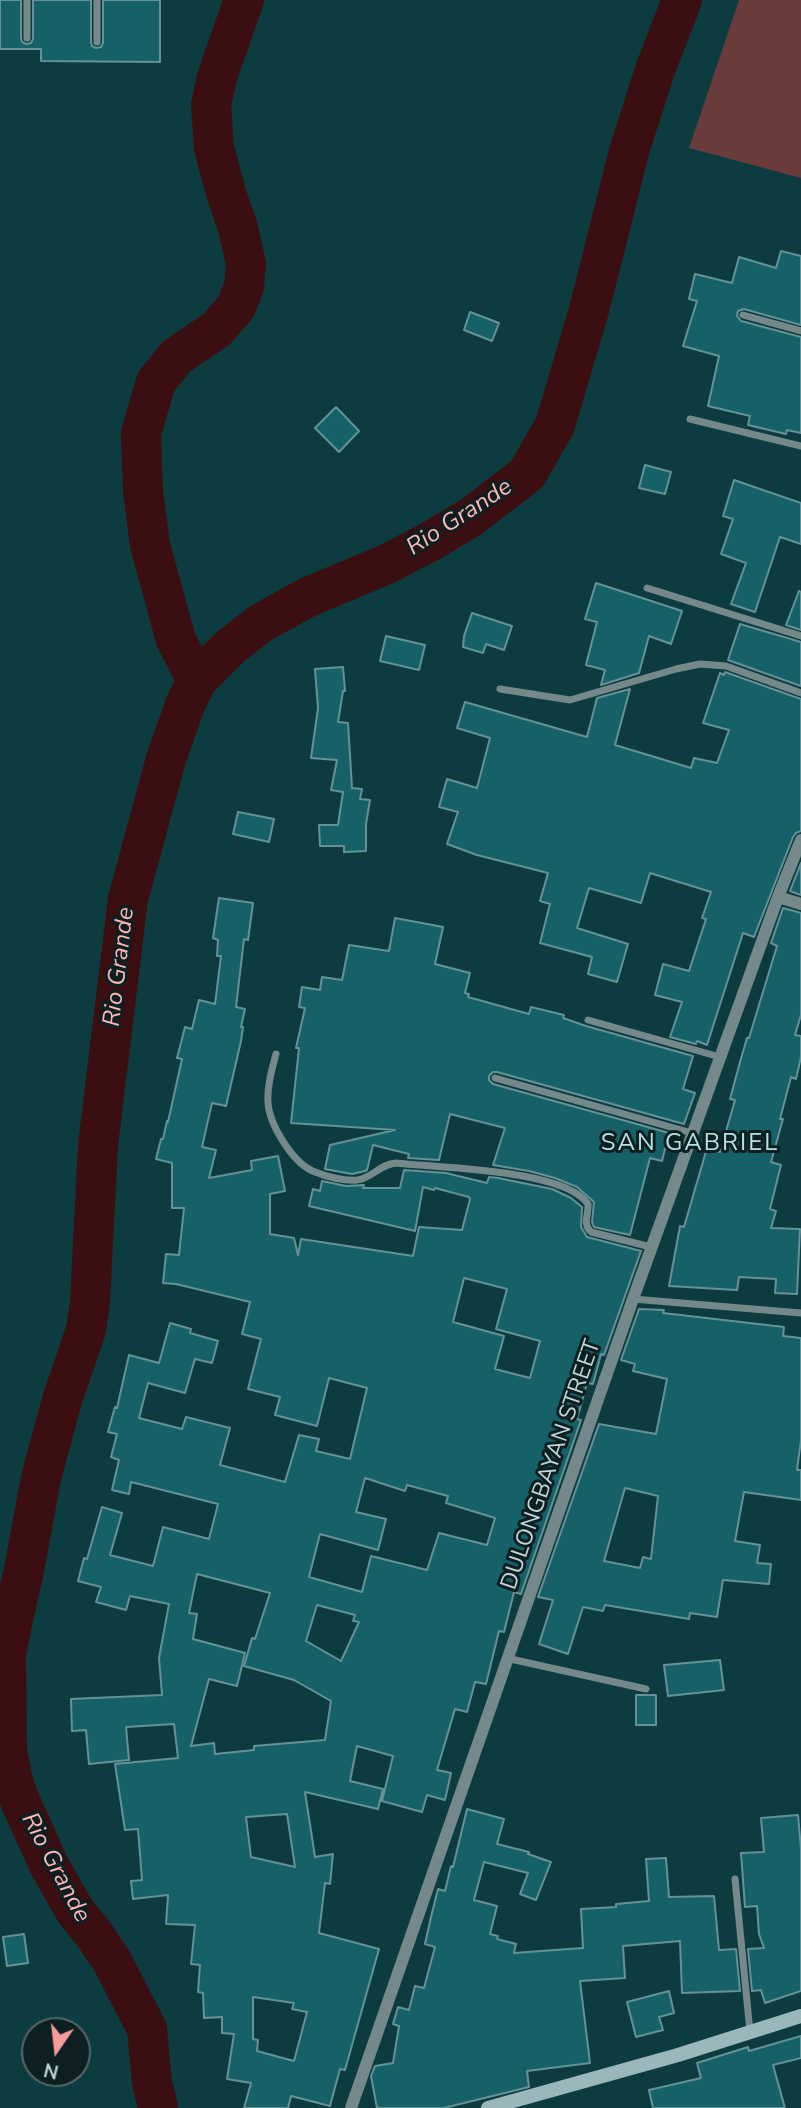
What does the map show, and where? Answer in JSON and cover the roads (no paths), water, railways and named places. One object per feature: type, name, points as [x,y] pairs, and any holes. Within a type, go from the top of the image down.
[{"type":"main road","points":[[488,2108],[678,2055],[801,2016]]},
{"type":"street","points":[[27,0],[27,38]]},
{"type":"street","points":[[97,0],[97,43]]},
{"type":"street","points":[[743,315],[801,331]]},
{"type":"street","points":[[690,419],[801,446]]},
{"type":"street","points":[[647,587],[801,636]]},
{"type":"street","points":[[500,689],[570,701],[700,664],[726,666],[801,693]]},
{"type":"street","name":"DULONGBAYAN STREET","points":[[351,2108],[632,1298],[801,840]]},
{"type":"street","points":[[778,897],[801,904]]},
{"type":"street","points":[[588,1020],[720,1057]]},
{"type":"street","points":[[276,1054],[267,1100],[269,1113],[282,1142],[305,1167],[314,1172],[357,1180],[366,1179],[386,1164],[396,1163],[532,1178],[561,1185],[586,1200],[586,1222],[591,1232],[651,1247]]},
{"type":"street","points":[[495,1077],[692,1133]]},
{"type":"street","points":[[632,1298],[801,1313]]},
{"type":"street","points":[[506,1658],[646,1689]]},
{"type":"street","points":[[735,1879],[750,2033]]},
{"type":"waterway","points":[[197,680],[176,640],[150,545],[143,491],[141,433],[156,382],[176,357],[217,329],[236,307],[244,287],[246,264],[214,148],[211,105],[217,77],[244,0]]},
{"type":"waterway","name":"Rio Grande","points":[[158,2108],[152,2082],[147,2029],[112,1961],[75,1911],[49,1865],[20,1801],[12,1778],[7,1749],[6,1655],[41,1478],[62,1400],[86,1330],[90,1302],[98,1145],[128,899],[166,759],[197,680],[230,647],[261,623],[308,597],[387,564],[431,541],[471,517],[527,474],[555,425],[589,310],[630,148],[655,70],[682,0]]},
{"type":"district","name":"SAN GABRIEL","points":[[690,1144]]}]
